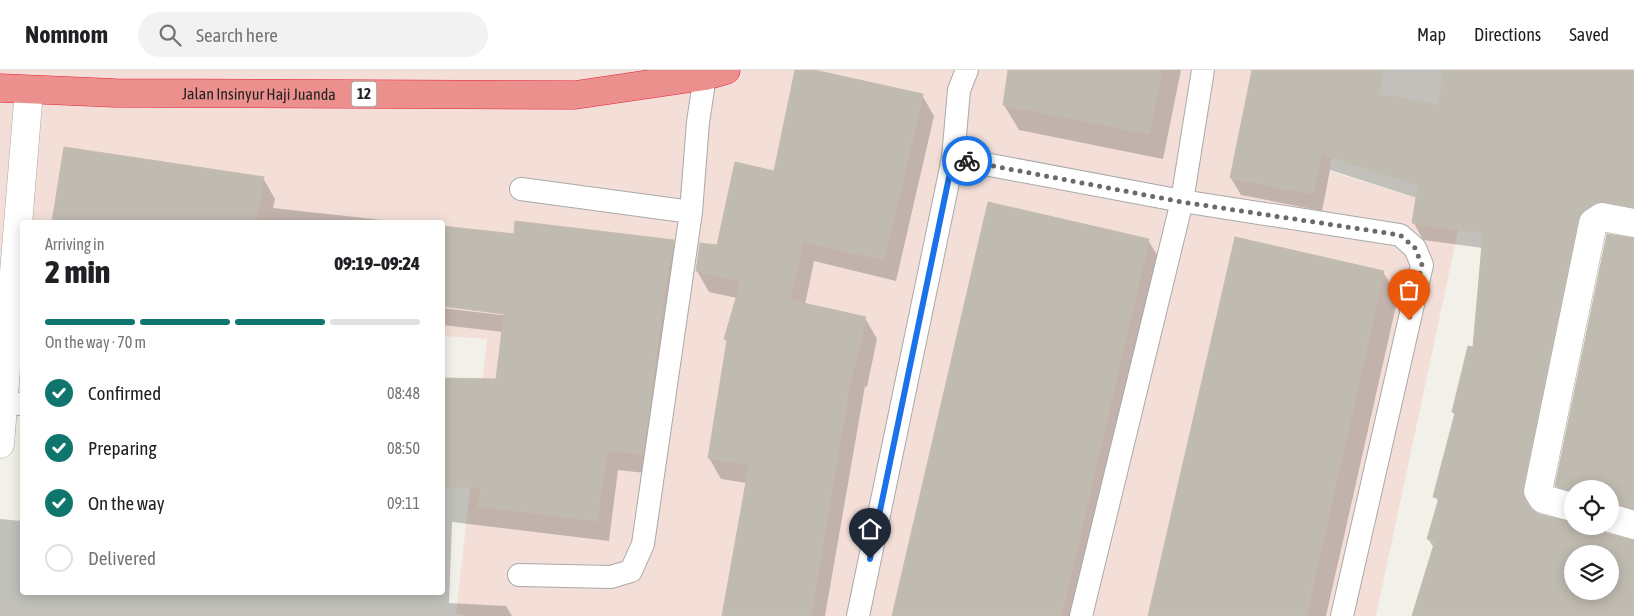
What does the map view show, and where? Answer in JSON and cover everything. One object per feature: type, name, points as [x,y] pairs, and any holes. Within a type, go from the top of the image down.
[{"type":"highway","name":"Jalan Insinyur Haji Juanda","points":[[0,88],[115,93],[575,95],[715,73]]},
{"type":"street","points":[[22,220],[29,90]]},
{"type":"street","points":[[1564,505],[1543,498],[1538,492],[1593,223],[1602,217],[1634,223]]},
{"type":"street","points":[[0,444],[13,403],[20,266]]},
{"type":"street","points":[[1619,521],[1634,525]]},
{"type":"lane","points":[[858,616],[953,158],[963,80],[948,70]]},
{"type":"lane","points":[[1081,616],[1182,202],[1203,70]]},
{"type":"lane","points":[[519,575],[611,577],[631,571],[643,544],[691,212],[698,122],[715,73]]},
{"type":"lane","points":[[953,158],[1182,202],[1400,235],[1415,248],[1422,265],[1342,616]]},
{"type":"lane","points":[[521,189],[691,212]]},
{"type":"shaded area","points":[[0,70],[1349,70],[1329,171],[1462,212],[1376,616],[471,616],[456,614],[487,339],[445,336],[445,220],[20,220],[20,365],[0,362]]},
{"type":"building","points":[[795,70],[814,70],[923,94],[884,260],[803,241],[790,300],[866,317],[855,366],[853,366],[811,616],[722,616],[749,465],[708,458],[727,340],[724,339],[741,281],[696,271],[700,243],[717,245],[735,162],[774,171]]},
{"type":"building","points":[[1008,70],[1162,70],[1149,134],[1003,105]]},
{"type":"building","points":[[1252,70],[1383,70],[1379,94],[1438,105],[1443,70],[1634,70],[1634,207],[1605,202],[1594,204],[1584,211],[1578,220],[1523,489],[1524,499],[1539,514],[1564,520],[1564,535],[1614,535],[1634,540],[1634,616],[1412,616],[1435,541],[1427,539],[1439,498],[1433,497],[1455,413],[1452,412],[1468,346],[1473,347],[1483,233],[1412,223],[1418,185],[1321,154],[1313,194],[1230,178]]},
{"type":"building","points":[[64,147],[264,177],[256,220],[52,220]]},
{"type":"building","points":[[988,202],[1149,239],[1061,616],[892,616]]},
{"type":"building","points":[[515,221],[674,240],[670,266],[668,265],[643,454],[607,450],[597,521],[478,506],[481,488],[445,487],[445,378],[496,379],[504,314],[445,306],[445,226],[514,234]]},
{"type":"building","points":[[1607,234],[1634,238],[1634,509],[1619,505],[1619,480],[1564,480],[1564,489],[1555,486]]},
{"type":"building","points":[[1235,237],[1384,271],[1306,616],[1148,616]]},
{"type":"way so far","points":[[967,161],[1182,202],[1400,235],[1415,248],[1422,265],[1409,320]]},
{"type":"route","points":[[870,559],[953,158],[967,161]]}]
